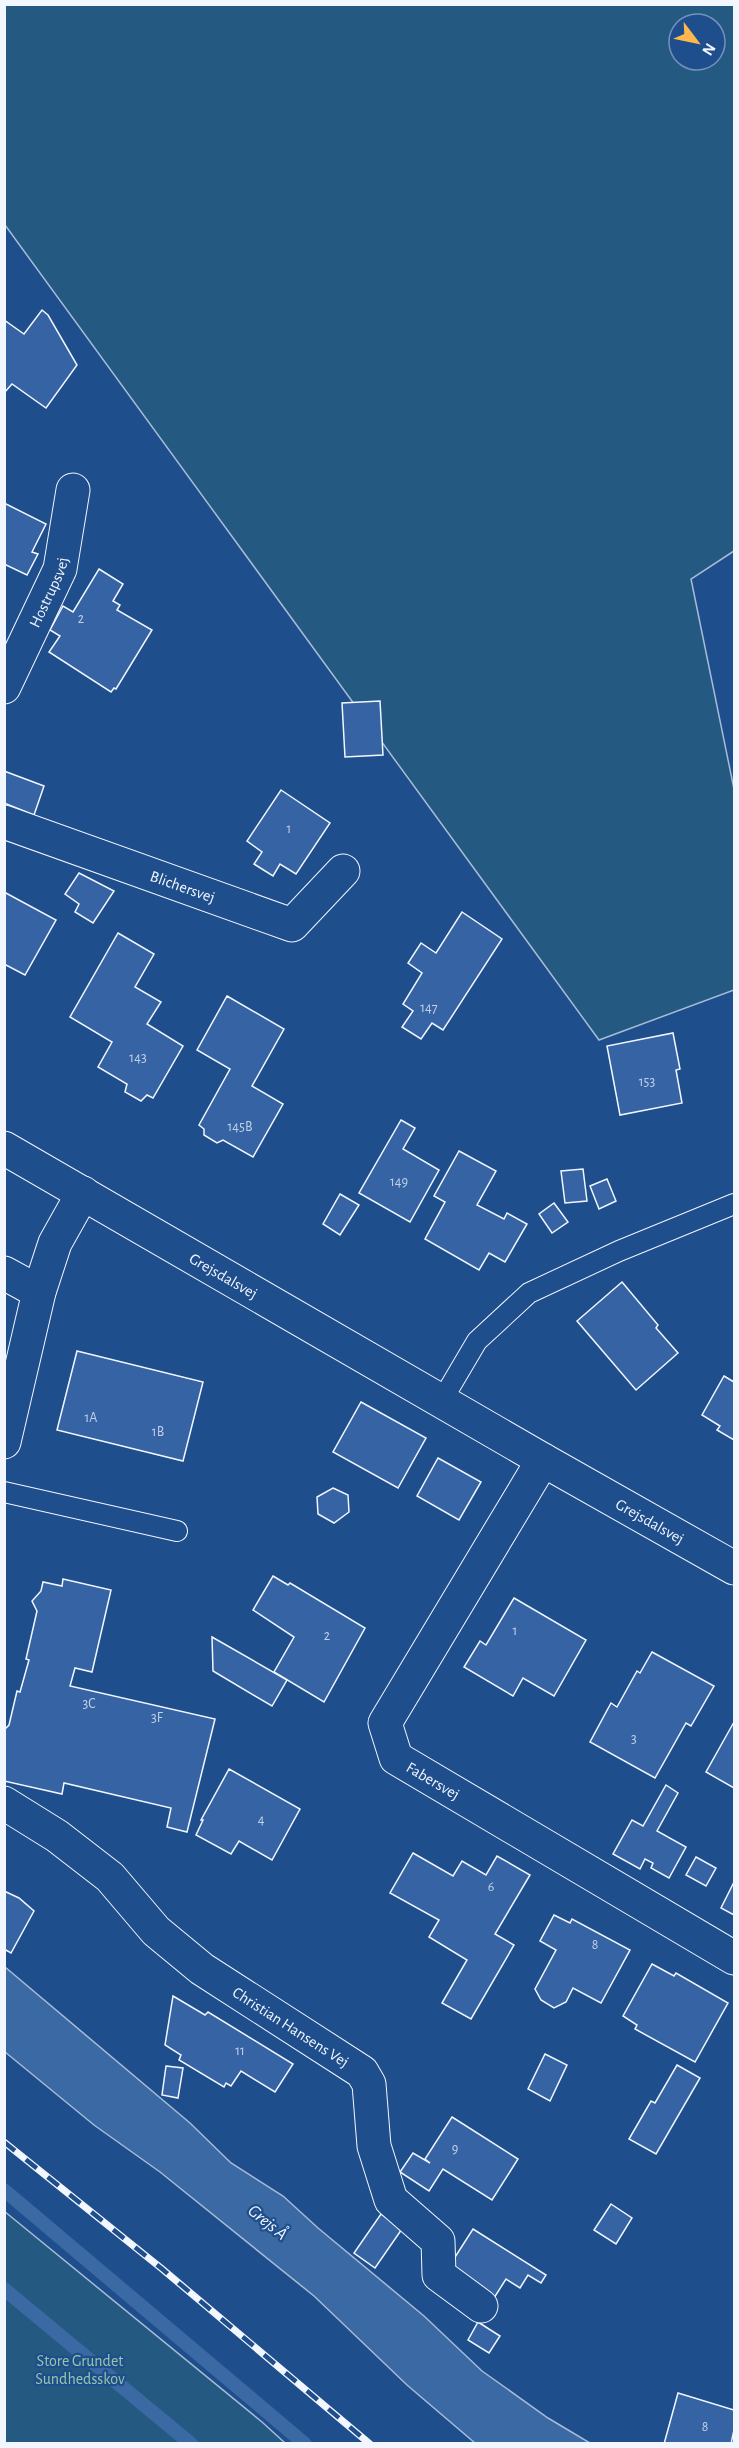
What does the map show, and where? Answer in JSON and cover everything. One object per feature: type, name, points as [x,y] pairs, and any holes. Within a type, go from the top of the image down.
[{"type":"street","name":"Hostrupsvej","points":[[4,687],[60,569],[73,490]]},
{"type":"street","name":"Blichersvej","points":[[4,822],[292,925],[343,871]]},
{"type":"street","name":"Grejsdalsvej","points":[[4,1148],[441,1402],[735,1568]]},
{"type":"street","points":[[4,1442],[39,1292],[55,1243],[83,1193]]},
{"type":"street","points":[[4,1273],[39,1292]]},
{"type":"street","name":"Fabersvej","points":[[543,1460],[385,1723],[396,1758],[735,1958]]},
{"type":"street","name":"Christian Hansens Vej","points":[[4,1803],[57,1836],[110,1877],[156,1931],[202,1969],[362,2072],[369,2084],[374,2146],[391,2200],[438,2241],[439,2275],[481,2306]]},
{"type":"lane","points":[[441,1402],[477,1341],[529,1293],[619,1251],[735,1204]]},
{"type":"lane","points":[[4,1492],[177,1531]]},
{"type":"green space","points":[[4,5],[734,5],[734,551],[691,579],[734,789],[734,990],[599,1040],[5,225]]},
{"type":"green space","name":"Store Grundet Sundhedsskov","points":[[4,2211],[262,2422],[285,2443],[5,2443]]},
{"type":"water","name":"Grejs Å","points":[[5,1967],[190,2123],[231,2163],[283,2196],[424,2316],[482,2371],[548,2418],[590,2443],[475,2443],[407,2385],[314,2296],[160,2172],[94,2125],[5,2052]]},
{"type":"building","points":[[42,310],[48,315],[77,365],[46,408],[12,384],[4,393],[4,320],[24,334]]},
{"type":"building","points":[[4,503],[46,524],[32,552],[38,554],[27,575],[4,564]]},
{"type":"building","points":[[99,569],[123,584],[113,601],[120,605],[117,610],[152,630],[116,689],[114,688],[111,692],[49,652],[60,636],[50,630],[63,606],[73,612]]},
{"type":"building","points":[[380,701],[383,755],[345,757],[342,703]]},
{"type":"building","points":[[4,771],[44,786],[34,815],[4,803]]},
{"type":"building","points":[[281,790],[330,823],[296,874],[280,864],[273,876],[254,864],[262,852],[247,841]]},
{"type":"building","points":[[79,873],[114,891],[93,923],[75,912],[79,904],[65,894]]},
{"type":"building","points":[[4,892],[56,920],[25,975],[4,964]]},
{"type":"building","points":[[462,912],[502,939],[443,1030],[432,1023],[421,1039],[402,1027],[413,1011],[403,1004],[422,973],[408,963],[421,943],[436,953]]},
{"type":"building","points":[[118,933],[154,954],[135,987],[161,1002],[147,1024],[183,1046],[153,1098],[147,1095],[141,1101],[125,1092],[127,1084],[98,1067],[112,1042],[70,1017]]},
{"type":"building","points":[[227,996],[284,1029],[252,1086],[283,1104],[253,1157],[223,1140],[217,1143],[204,1135],[204,1129],[199,1125],[230,1069],[197,1050]]},
{"type":"building","points":[[673,1033],[680,1069],[676,1070],[682,1103],[620,1115],[607,1046]]},
{"type":"building","points":[[401,1120],[415,1128],[403,1149],[439,1170],[410,1222],[359,1193]]},
{"type":"building","points":[[459,1151],[496,1171],[477,1205],[504,1219],[507,1213],[527,1224],[505,1262],[489,1253],[479,1270],[425,1239],[445,1202],[434,1196]]},
{"type":"building","points":[[583,1169],[587,1201],[565,1203],[561,1171]]},
{"type":"building","points":[[607,1179],[616,1201],[599,1209],[590,1186]]},
{"type":"building","points":[[340,1194],[359,1205],[340,1235],[323,1224]]},
{"type":"building","points":[[554,1203],[568,1222],[552,1233],[539,1214]]},
{"type":"building","points":[[622,1282],[678,1353],[636,1390],[577,1321]]},
{"type":"building","points":[[77,1351],[203,1382],[183,1461],[57,1430]]},
{"type":"building","points":[[724,1376],[734,1382],[734,1440],[717,1430],[720,1426],[702,1415]]},
{"type":"building","points":[[361,1402],[426,1438],[398,1488],[333,1452]]},
{"type":"building","points":[[438,1458],[481,1482],[459,1520],[417,1496]]},
{"type":"building","points":[[333,1488],[348,1495],[349,1512],[334,1523],[318,1514],[317,1497]]},
{"type":"building","points":[[273,1576],[288,1585],[290,1583],[365,1628],[324,1702],[274,1672],[294,1637],[253,1610]]},
{"type":"building","points":[[63,1579],[111,1590],[92,1672],[75,1668],[70,1686],[215,1719],[187,1832],[167,1827],[171,1808],[64,1783],[62,1794],[4,1781],[4,1730],[9,1725],[17,1691],[20,1692],[29,1660],[26,1659],[37,1611],[32,1601],[41,1591],[43,1582],[62,1586]]},
{"type":"building","points":[[514,1598],[586,1640],[554,1696],[523,1678],[513,1696],[464,1667],[480,1641],[486,1645]]},
{"type":"building","points":[[212,1637],[287,1680],[272,1706],[213,1671]]},
{"type":"building","points":[[652,1652],[714,1686],[691,1726],[686,1723],[655,1778],[590,1742],[611,1703],[617,1707],[637,1671],[640,1673]]},
{"type":"building","points":[[734,1722],[734,1788],[706,1772]]},
{"type":"building","points":[[229,1769],[300,1809],[272,1860],[239,1841],[231,1854],[196,1835],[203,1820],[201,1820]]},
{"type":"building","points":[[666,1785],[678,1793],[657,1831],[686,1847],[669,1878],[651,1868],[653,1863],[645,1859],[640,1869],[613,1854],[632,1820],[643,1826]]},
{"type":"building","points":[[413,1853],[453,1876],[462,1861],[486,1875],[497,1856],[530,1875],[495,1934],[514,1945],[471,2019],[442,2003],[467,1960],[429,1937],[439,1920],[390,1893]]},
{"type":"building","points":[[696,1857],[716,1868],[706,1886],[686,1875]]},
{"type":"building","points":[[734,1882],[734,1915],[721,1908]]},
{"type":"building","points":[[4,1891],[19,1898],[34,1911],[11,1953],[4,1949]]},
{"type":"building","points":[[554,1915],[570,1923],[572,1919],[630,1950],[601,2003],[573,1988],[566,2002],[554,2008],[541,2000],[535,1989],[556,1950],[540,1941]]},
{"type":"building","points":[[652,1964],[674,1976],[676,1973],[728,2003],[695,2062],[635,2029],[637,2025],[623,2016]]},
{"type":"building","points":[[173,1996],[205,2015],[208,2012],[293,2064],[275,2092],[241,2071],[231,2086],[226,2083],[224,2087],[179,2060],[181,2055],[165,2045]]},
{"type":"building","points":[[545,2054],[567,2065],[550,2101],[528,2089]]},
{"type":"building","points":[[677,2065],[700,2078],[656,2154],[629,2139],[651,2101],[655,2103]]},
{"type":"building","points":[[166,2066],[183,2068],[178,2098],[162,2095]]},
{"type":"building","points":[[452,2117],[518,2159],[492,2200],[443,2169],[429,2191],[400,2172],[413,2153],[430,2163],[425,2159]]},
{"type":"building","points":[[611,2204],[632,2218],[616,2244],[594,2230]]},
{"type":"building","points":[[381,2214],[402,2229],[375,2268],[354,2253]]},
{"type":"building","points":[[473,2229],[546,2275],[541,2283],[528,2275],[520,2288],[506,2279],[494,2298],[448,2268]]},
{"type":"building","points":[[478,2322],[500,2336],[489,2353],[468,2340]]},
{"type":"building","points":[[678,2393],[734,2410],[731,2444],[664,2444]]},
{"type":"waterway","points":[[4,2190],[305,2444]]},
{"type":"waterway","points":[[4,2289],[191,2444]]},
{"type":"railway","points":[[4,2142],[161,2268],[370,2444]]}]
